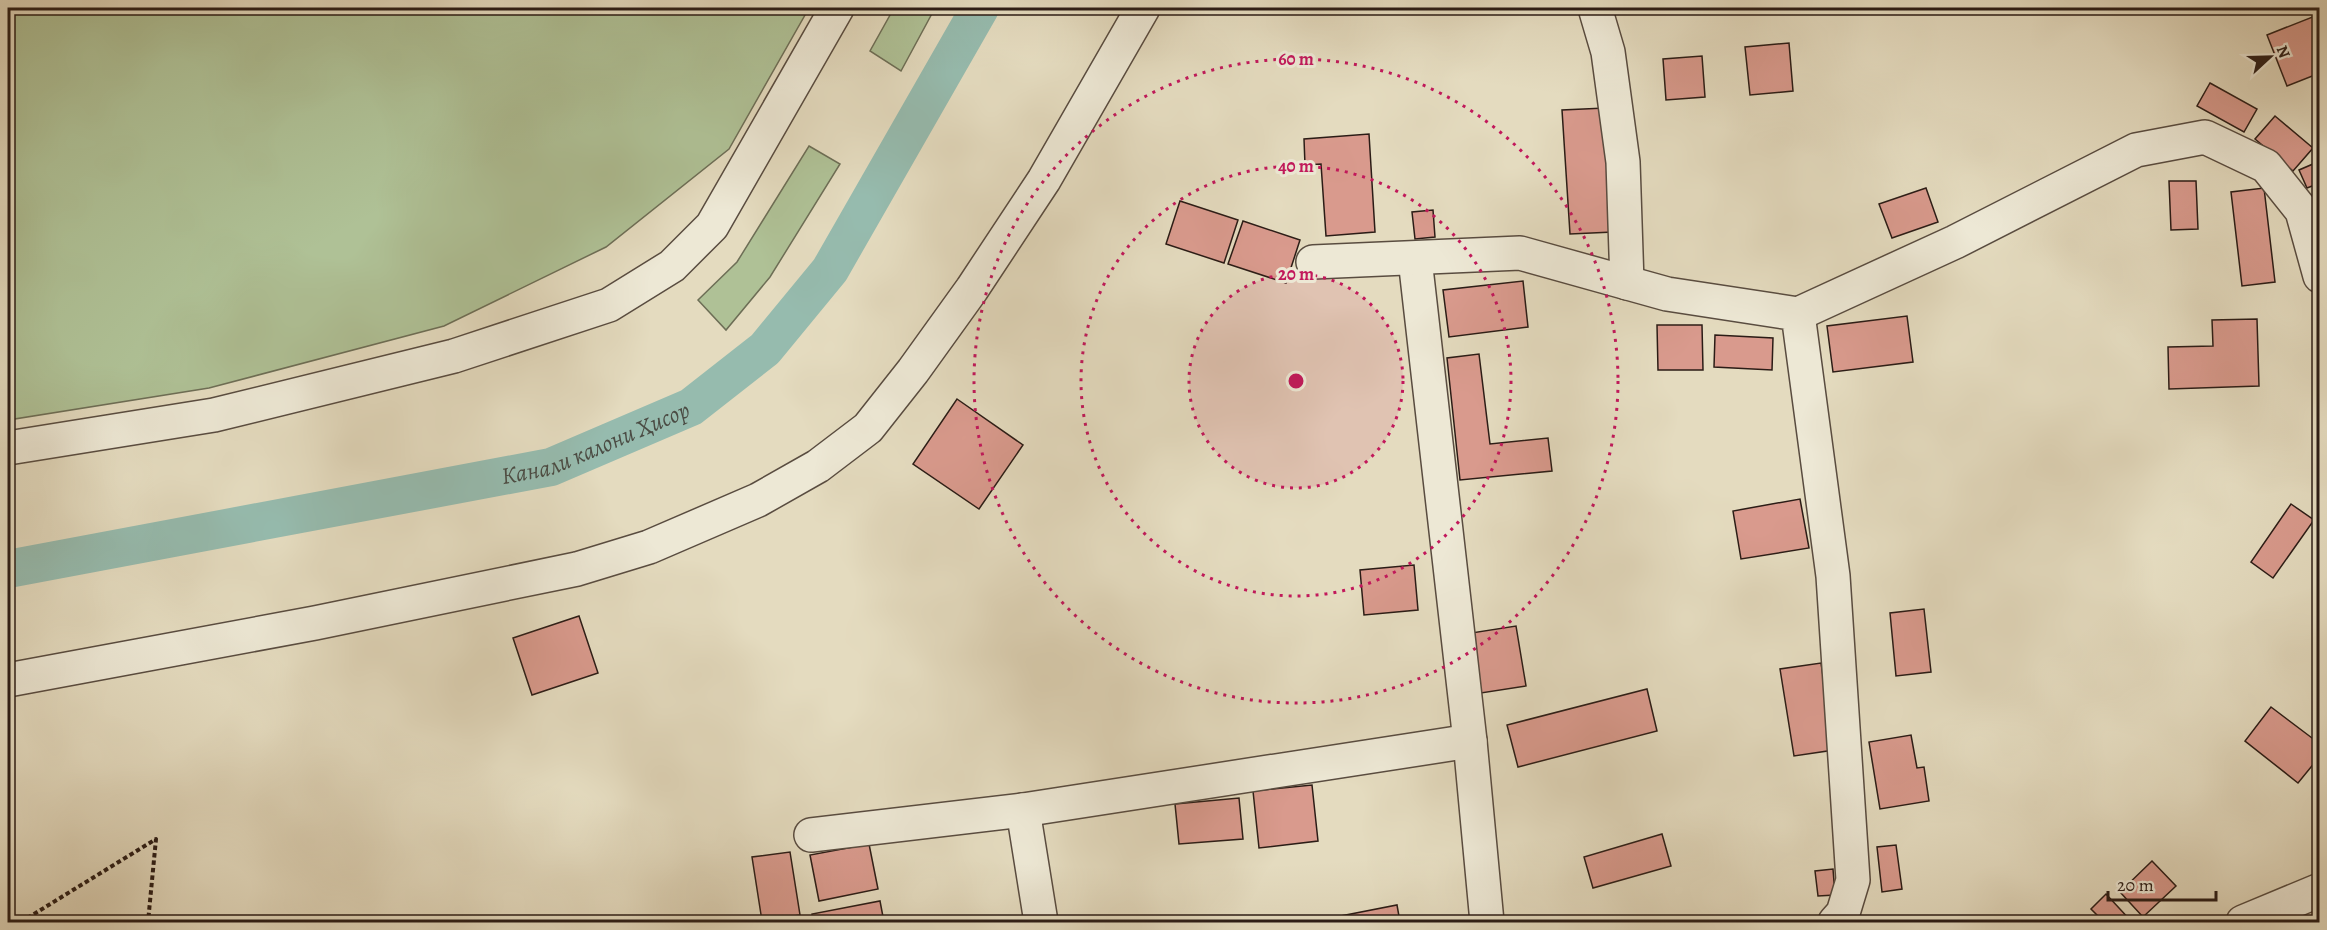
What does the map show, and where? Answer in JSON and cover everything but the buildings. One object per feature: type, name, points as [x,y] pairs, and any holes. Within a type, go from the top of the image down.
[{"type":"lane","points":[[8,448],[225,412],[454,356],[609,305],[672,266],[712,226],[837,8]]},
{"type":"lane","points":[[8,680],[315,623],[577,569],[660,543],[758,500],[818,466],[868,428],[972,289],[1044,180],[1143,8]]},
{"type":"lane","points":[[1595,8],[1608,52],[1623,162],[1627,283]]},
{"type":"lane","points":[[1313,262],[1520,253],[1667,294],[1798,314],[1955,242],[2136,150],[2205,137],[2266,166],[2302,212],[2319,276]]},
{"type":"lane","points":[[1415,259],[1470,741],[1486,922]]},
{"type":"lane","points":[[1798,314],[1833,576],[1853,880],[1843,913],[1835,922]]},
{"type":"lane","points":[[811,835],[1023,810],[1470,741]]},
{"type":"lane","points":[[1023,810],[1041,922]]},
{"type":"lane","points":[[2243,922],[2319,890]]},
{"type":"path","points":[[21,922],[156,839],[148,922]]},
{"type":"green space","points":[[8,8],[809,8],[729,149],[606,247],[444,326],[209,388],[8,420]]},
{"type":"green space","points":[[894,8],[935,8],[901,71],[870,51]]},
{"type":"green space","points":[[809,146],[840,164],[770,277],[726,330],[698,300],[737,262]]},
{"type":"waterway","name":"Канали калони Ҳисор","points":[[8,569],[551,467],[691,407],[765,349],[830,270],[980,8]]}]
